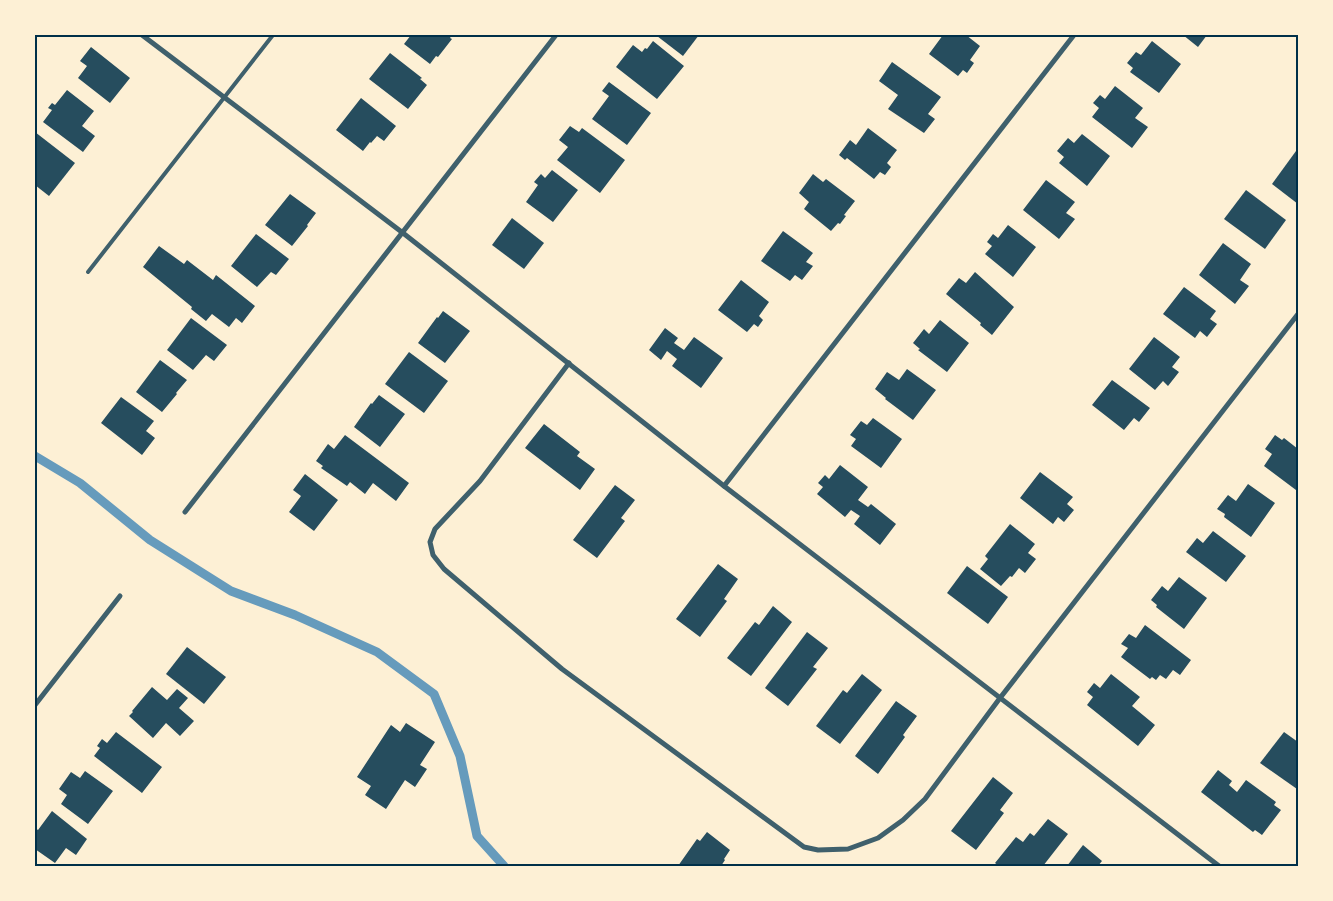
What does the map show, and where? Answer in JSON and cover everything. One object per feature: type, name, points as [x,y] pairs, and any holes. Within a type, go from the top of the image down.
[{"type":"street","points":[[142,35],[403,232],[724,486],[1219,866]]},
{"type":"street","points":[[185,512],[556,35]]},
{"type":"street","points":[[724,486],[1074,35]]},
{"type":"street","points":[[569,363],[480,481],[435,529],[430,542],[432,555],[444,569],[562,669],[804,847],[818,850],[848,849],[878,838],[904,820],[924,799],[1298,314]]},
{"type":"street","points":[[35,705],[120,596]]},
{"type":"lane","points":[[88,272],[273,35]]},
{"type":"building","points":[[411,35],[452,35],[450,38],[452,39],[430,64],[404,44]]},
{"type":"building","points":[[657,35],[699,35],[683,56]]},
{"type":"building","points":[[943,35],[966,35],[980,46],[970,60],[974,63],[967,73],[963,70],[958,76],[929,54]]},
{"type":"building","points":[[1183,35],[1207,35],[1198,47]]},
{"type":"building","points":[[653,41],[684,66],[657,99],[616,67],[633,45],[642,52]]},
{"type":"building","points":[[1152,41],[1181,64],[1159,93],[1130,72],[1133,68],[1127,63],[1136,52],[1141,55]]},
{"type":"building","points":[[91,47],[130,78],[110,103],[78,78],[87,66],[80,61]]},
{"type":"building","points":[[390,53],[422,78],[420,79],[427,85],[408,109],[369,79]]},
{"type":"building","points":[[892,62],[941,97],[928,114],[935,119],[924,133],[888,109],[898,95],[879,81]]},
{"type":"building","points":[[609,82],[651,113],[627,145],[592,119],[609,96],[602,91]]},
{"type":"building","points":[[1115,86],[1143,108],[1135,118],[1148,127],[1132,148],[1092,117],[1099,108],[1093,103],[1100,95],[1105,99]]},
{"type":"building","points":[[67,90],[94,111],[82,126],[95,136],[83,152],[43,122],[52,110],[48,108],[52,103],[55,105]]},
{"type":"building","points":[[361,98],[396,126],[384,141],[377,136],[363,151],[336,130]]},
{"type":"building","points":[[570,126],[579,132],[582,128],[625,160],[600,193],[557,160],[568,147],[559,140]]},
{"type":"building","points":[[868,128],[897,150],[887,163],[891,167],[885,175],[880,172],[874,179],[847,158],[845,160],[839,155],[850,140],[856,145]]},
{"type":"building","points":[[35,132],[75,163],[49,196],[35,185]]},
{"type":"building","points":[[1082,134],[1110,156],[1087,186],[1059,163],[1064,157],[1057,151],[1068,138],[1074,143]]},
{"type":"building","points":[[1296,151],[1298,153],[1298,204],[1272,184]]},
{"type":"building","points":[[552,170],[578,190],[553,222],[526,202],[538,185],[534,182],[541,174],[545,178]]},
{"type":"building","points":[[813,174],[823,182],[826,179],[855,201],[844,215],[846,216],[840,224],[838,223],[831,231],[804,209],[809,202],[799,193]]},
{"type":"building","points":[[1046,180],[1075,202],[1066,213],[1075,219],[1059,239],[1023,210]]},
{"type":"building","points":[[1246,190],[1286,220],[1265,249],[1224,219]]},
{"type":"building","points":[[290,194],[316,213],[292,246],[265,225]]},
{"type":"building","points":[[512,218],[544,243],[524,269],[492,245]]},
{"type":"building","points":[[1008,225],[1036,247],[1013,277],[985,254],[992,246],[987,242],[993,234],[998,238]]},
{"type":"building","points":[[783,231],[813,253],[806,262],[813,266],[802,280],[795,275],[790,281],[761,261]]},
{"type":"building","points":[[256,234],[289,259],[276,275],[271,272],[257,287],[231,266]]},
{"type":"building","points":[[1223,243],[1251,264],[1240,280],[1249,286],[1235,304],[1199,275]]},
{"type":"building","points":[[159,246],[184,264],[187,260],[213,280],[216,275],[255,306],[242,323],[236,318],[229,327],[212,314],[206,321],[191,309],[192,307],[143,267]]},
{"type":"building","points":[[975,272],[1014,307],[992,335],[980,325],[981,323],[946,294],[959,278],[966,283]]},
{"type":"building","points":[[741,280],[769,302],[759,316],[763,320],[758,327],[754,324],[747,332],[718,310]]},
{"type":"building","points":[[1184,287],[1216,311],[1210,319],[1217,324],[1207,337],[1200,331],[1195,338],[1163,314]]},
{"type":"building","points":[[443,311],[470,331],[445,363],[418,343]]},
{"type":"building","points":[[191,318],[227,345],[214,361],[206,355],[193,370],[167,350]]},
{"type":"building","points":[[940,320],[969,343],[947,372],[918,350],[920,349],[913,343],[924,329],[929,334]]},
{"type":"building","points":[[665,328],[678,338],[674,343],[684,350],[694,337],[723,358],[701,388],[672,366],[677,359],[667,351],[661,360],[649,350]]},
{"type":"building","points":[[1154,337],[1180,357],[1172,367],[1179,372],[1168,386],[1163,381],[1155,390],[1129,369]]},
{"type":"building","points":[[409,352],[448,381],[424,413],[385,384]]},
{"type":"building","points":[[160,360],[187,380],[162,412],[136,392]]},
{"type":"building","points":[[907,369],[936,390],[913,420],[875,389],[887,372],[899,380]]},
{"type":"building","points":[[1112,380],[1150,408],[1139,422],[1134,418],[1124,430],[1092,405]]},
{"type":"building","points":[[379,395],[405,414],[380,447],[354,427]]},
{"type":"building","points":[[121,397],[154,421],[146,431],[155,438],[142,455],[101,423]]},
{"type":"building","points":[[873,418],[902,439],[881,468],[851,446],[856,439],[850,435],[861,421],[867,425]]},
{"type":"building","points":[[544,424],[580,452],[577,456],[595,469],[580,490],[525,448]]},
{"type":"building","points":[[345,435],[409,483],[396,501],[373,483],[365,494],[350,482],[347,486],[321,468],[323,466],[316,461],[328,444],[334,449]]},
{"type":"building","points":[[1275,435],[1282,440],[1284,438],[1298,449],[1298,487],[1296,490],[1264,466],[1272,454],[1265,449]]},
{"type":"building","points":[[840,465],[868,487],[858,500],[868,507],[871,504],[896,524],[880,545],[854,524],[860,516],[851,510],[845,517],[817,494],[823,487],[818,483],[825,475],[829,479]]},
{"type":"building","points":[[1040,472],[1073,497],[1067,504],[1074,510],[1064,522],[1058,517],[1053,524],[1020,498]]},
{"type":"building","points":[[305,474],[338,500],[314,531],[289,512],[301,496],[293,490]]},
{"type":"building","points":[[1248,484],[1275,503],[1251,537],[1224,517],[1225,514],[1217,509],[1228,495],[1236,501]]},
{"type":"building","points":[[615,485],[635,500],[621,518],[625,521],[597,558],[573,540]]},
{"type":"building","points":[[1010,524],[1035,544],[1028,553],[1036,559],[1025,573],[1019,568],[1001,586],[980,569],[988,559],[985,556]]},
{"type":"building","points":[[1213,531],[1246,556],[1226,582],[1186,552],[1197,538],[1203,543]]},
{"type":"building","points":[[718,564],[738,579],[724,599],[727,601],[700,637],[676,619]]},
{"type":"building","points":[[967,566],[1008,597],[988,624],[947,593]]},
{"type":"building","points":[[1179,577],[1207,598],[1184,629],[1156,607],[1157,605],[1151,600],[1162,586],[1168,591]]},
{"type":"building","points":[[773,606],[792,622],[751,676],[727,658],[755,622],[759,625]]},
{"type":"building","points":[[1145,625],[1191,660],[1180,675],[1173,670],[1166,679],[1160,675],[1156,680],[1152,677],[1150,679],[1121,657],[1128,648],[1121,644],[1129,634],[1136,638]]},
{"type":"building","points":[[807,632],[828,648],[813,667],[817,669],[788,706],[765,688]]},
{"type":"building","points":[[187,647],[226,677],[204,704],[166,674]]},
{"type":"building","points":[[862,674],[882,690],[840,744],[816,726],[843,690],[847,693]]},
{"type":"building","points":[[1111,674],[1140,697],[1132,706],[1155,725],[1138,746],[1087,705],[1093,697],[1087,692],[1094,683],[1100,688]]},
{"type":"building","points":[[152,687],[167,700],[177,689],[188,698],[179,708],[194,721],[180,736],[166,723],[153,738],[129,716]]},
{"type":"building","points":[[896,701],[917,716],[903,735],[905,737],[878,774],[855,756]]},
{"type":"building","points":[[406,723],[435,742],[420,765],[427,769],[415,787],[405,780],[386,809],[365,795],[371,786],[357,777],[391,725],[400,732]]},
{"type":"building","points":[[116,732],[162,767],[142,793],[94,756],[100,748],[97,746],[102,739],[107,743]]},
{"type":"building","points":[[1284,732],[1298,742],[1297,789],[1260,763]]},
{"type":"building","points":[[1218,770],[1232,781],[1229,785],[1237,792],[1246,780],[1276,802],[1274,805],[1281,810],[1262,835],[1255,830],[1253,832],[1201,792]]},
{"type":"building","points":[[85,771],[113,791],[88,824],[61,804],[67,795],[59,789],[71,772],[80,778]]},
{"type":"building","points":[[993,777],[1013,793],[1000,810],[1004,813],[976,850],[951,831]]},
{"type":"building","points":[[52,811],[87,839],[76,855],[66,848],[55,863],[35,849],[35,828],[38,830]]},
{"type":"building","points":[[1048,819],[1068,834],[1043,866],[999,866],[995,863],[1016,837],[1023,842],[1030,833],[1034,836]]},
{"type":"building","points":[[707,832],[730,850],[721,866],[678,866],[697,839],[700,841]]},
{"type":"building","points":[[1083,845],[1102,861],[1098,866],[1067,866]]},
{"type":"waterway","points":[[35,456],[80,483],[150,540],[231,591],[295,615],[377,652],[434,694],[460,756],[477,836],[504,866]]}]
